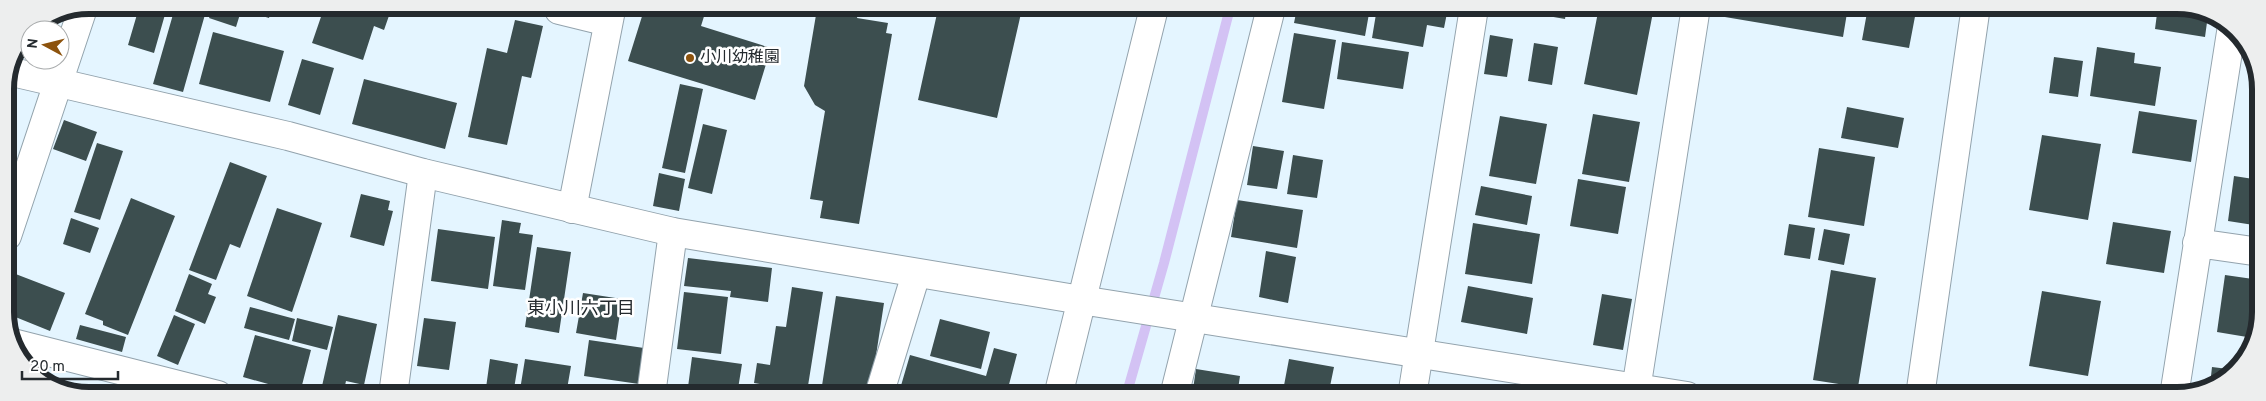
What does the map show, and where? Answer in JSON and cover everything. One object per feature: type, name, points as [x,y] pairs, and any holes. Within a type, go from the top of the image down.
[{"type":"street","points":[[572,209],[609,16],[592,14]]},
{"type":"street","points":[[1060,387],[1152,14]]},
{"type":"street","points":[[1176,387],[1190,317],[1268,14]]},
{"type":"street","points":[[1413,387],[1473,14]]},
{"type":"street","points":[[1637,387],[1695,14]]},
{"type":"street","points":[[1921,387],[1975,14]]},
{"type":"street","points":[[14,215],[81,15]]},
{"type":"street","points":[[2175,387],[2230,36]]},
{"type":"street","points":[[15,73],[288,136],[423,173],[673,232],[916,274],[1418,353],[1608,387]]},
{"type":"street","points":[[394,387],[423,173]]},
{"type":"street","points":[[652,387],[673,232]]},
{"type":"street","points":[[2197,243],[2252,251]]},
{"type":"street","points":[[883,387],[916,274]]},
{"type":"street","points":[[22,345],[172,387]]},
{"type":"building","points":[[137,14],[165,14],[154,53],[128,45]]},
{"type":"building","points":[[173,14],[205,14],[183,92],[153,84]]},
{"type":"building","points":[[211,14],[240,14],[236,27],[209,18]]},
{"type":"building","points":[[256,14],[270,14],[269,18]]},
{"type":"building","points":[[322,14],[390,14],[384,30],[374,26],[363,60],[312,43]]},
{"type":"building","name":"小川幼稚園","points":[[643,14],[705,14],[701,26],[771,48],[755,100],[628,61]]},
{"type":"building","points":[[816,14],[858,14],[857,18],[888,23],[886,33],[892,34],[859,224],[820,218],[823,201],[810,199],[825,111],[815,105],[804,86]]},
{"type":"building","points":[[937,14],[1021,14],[997,118],[918,100]]},
{"type":"building","points":[[1296,14],[1369,14],[1365,36],[1294,23]]},
{"type":"building","points":[[1376,14],[1447,14],[1444,28],[1427,25],[1423,47],[1372,38]]},
{"type":"building","points":[[1542,14],[1566,14],[1565,19]]},
{"type":"building","points":[[1598,14],[1653,14],[1637,95],[1584,84]]},
{"type":"building","points":[[1713,14],[1847,14],[1843,37]]},
{"type":"building","points":[[1867,14],[1915,14],[1909,48],[1862,40]]},
{"type":"building","points":[[2157,14],[2187,14],[2207,20],[2205,37],[2155,29]]},
{"type":"building","points":[[515,20],[543,26],[531,78],[522,76],[507,145],[468,137],[487,48],[507,53]]},
{"type":"building","points":[[213,32],[284,51],[270,102],[199,84]]},
{"type":"building","points":[[1294,33],[1336,40],[1324,109],[1282,102]]},
{"type":"building","points":[[1490,35],[1513,39],[1507,77],[1484,74]]},
{"type":"building","points":[[1342,42],[1409,52],[1403,89],[1337,79]]},
{"type":"building","points":[[1534,43],[1558,47],[1552,85],[1528,81]]},
{"type":"building","points":[[2097,47],[2135,53],[2134,63],[2161,67],[2155,106],[2090,96]]},
{"type":"building","points":[[2054,57],[2083,61],[2078,97],[2049,93]]},
{"type":"building","points":[[302,59],[334,68],[320,115],[288,105]]},
{"type":"building","points":[[364,79],[457,103],[445,149],[352,124]]},
{"type":"building","points":[[680,84],[703,89],[685,173],[662,168]]},
{"type":"building","points":[[1847,107],[1904,118],[1898,148],[1841,138]]},
{"type":"building","points":[[2139,111],[2197,120],[2191,162],[2132,153]]},
{"type":"building","points":[[1593,114],[1640,122],[1629,182],[1582,174]]},
{"type":"building","points":[[1500,116],[1547,124],[1536,184],[1489,176]]},
{"type":"building","points":[[64,120],[97,132],[86,161],[53,149]]},
{"type":"building","points":[[703,124],[727,130],[712,194],[688,188]]},
{"type":"building","points":[[2042,135],[2101,144],[2088,220],[2029,210]]},
{"type":"building","points":[[97,143],[123,151],[100,220],[74,212]]},
{"type":"building","points":[[1253,146],[1284,151],[1277,189],[1247,185]]},
{"type":"building","points":[[1819,148],[1875,157],[1864,226],[1808,217]]},
{"type":"building","points":[[1293,155],[1323,160],[1317,198],[1287,194]]},
{"type":"building","points":[[230,162],[267,176],[240,248],[230,244],[216,280],[189,270]]},
{"type":"building","points":[[659,173],[685,179],[679,211],[653,206]]},
{"type":"building","points":[[2234,176],[2252,179],[2252,225],[2228,221]]},
{"type":"building","points":[[1578,179],[1626,187],[1618,234],[1570,226]]},
{"type":"building","points":[[1481,186],[1532,196],[1527,225],[1475,215]]},
{"type":"building","points":[[361,194],[390,201],[388,210],[393,211],[384,246],[350,237]]},
{"type":"building","points":[[131,198],[175,216],[128,335],[103,325],[103,321],[85,314]]},
{"type":"building","points":[[1237,200],[1303,210],[1297,248],[1231,237]]},
{"type":"building","points":[[277,208],[322,223],[292,312],[247,296]]},
{"type":"building","points":[[71,218],[99,228],[90,253],[63,244]]},
{"type":"building","points":[[502,220],[521,223],[519,233],[533,235],[525,290],[493,286]]},
{"type":"building","points":[[2113,222],[2171,231],[2164,273],[2106,264]]},
{"type":"building","points":[[1473,223],[1540,234],[1532,284],[1465,274]]},
{"type":"building","points":[[1789,224],[1815,228],[1810,259],[1784,255]]},
{"type":"building","points":[[438,229],[495,237],[488,289],[431,281]]},
{"type":"building","points":[[1824,229],[1850,234],[1844,265],[1818,260]]},
{"type":"building","points":[[537,247],[571,252],[559,333],[525,327]]},
{"type":"building","points":[[1266,251],[1296,257],[1288,303],[1259,297]]},
{"type":"building","points":[[688,258],[772,268],[768,302],[730,297],[731,291],[684,286]]},
{"type":"building","points":[[1831,270],[1876,278],[1858,387],[1813,380]]},
{"type":"building","points":[[14,273],[65,293],[50,331],[14,317]]},
{"type":"building","points":[[189,274],[212,284],[208,294],[216,297],[205,324],[175,311]]},
{"type":"building","points":[[2225,275],[2252,279],[2252,322],[2248,337],[2217,332]]},
{"type":"building","points":[[1468,286],[1533,298],[1527,334],[1461,322]]},
{"type":"building","points":[[792,287],[823,292],[808,387],[778,387],[754,383],[757,363],[770,365],[776,326],[786,327]]},
{"type":"building","points":[[2042,291],[2101,301],[2088,376],[2029,366]]},
{"type":"building","points":[[684,292],[728,297],[721,354],[677,349]]},
{"type":"building","points":[[583,293],[622,299],[616,340],[576,333]]},
{"type":"building","points":[[1602,294],[1632,299],[1623,350],[1593,345]]},
{"type":"building","points":[[836,296],[884,303],[871,387],[822,387]]},
{"type":"building","points":[[250,307],[295,319],[289,340],[244,328]]},
{"type":"building","points":[[174,315],[195,324],[178,365],[157,356]]},
{"type":"building","points":[[338,315],[377,324],[364,385],[346,381],[345,387],[322,387]]},
{"type":"building","points":[[297,318],[333,327],[327,350],[292,341]]},
{"type":"building","points":[[424,318],[456,322],[449,370],[417,366]]},
{"type":"building","points":[[940,319],[990,332],[981,369],[930,356]]},
{"type":"building","points":[[80,325],[126,337],[122,352],[76,339]]},
{"type":"building","points":[[255,335],[311,350],[302,387],[279,387],[243,377]]},
{"type":"building","points":[[589,340],[644,348],[639,384],[584,376]]},
{"type":"building","points":[[994,348],[1017,354],[1008,387],[901,387],[910,355],[986,376]]},
{"type":"building","points":[[692,357],[742,364],[738,387],[688,387]]},
{"type":"building","points":[[490,359],[518,364],[514,387],[486,387]]},
{"type":"building","points":[[525,359],[571,366],[567,387],[520,387]]},
{"type":"building","points":[[1289,359],[1334,367],[1330,387],[1284,387]]},
{"type":"building","points":[[2212,367],[2227,369],[2215,377],[2211,379]]},
{"type":"building","points":[[1196,369],[1240,376],[1238,387],[1193,387]]},
{"type":"waterway","points":[[1129,387],[1164,263],[1228,14]]},
{"type":"place","name":"小川幼稚園","points":[[690,58]]},
{"type":"district","name":"東小川六丁目","points":[[581,309]]}]
